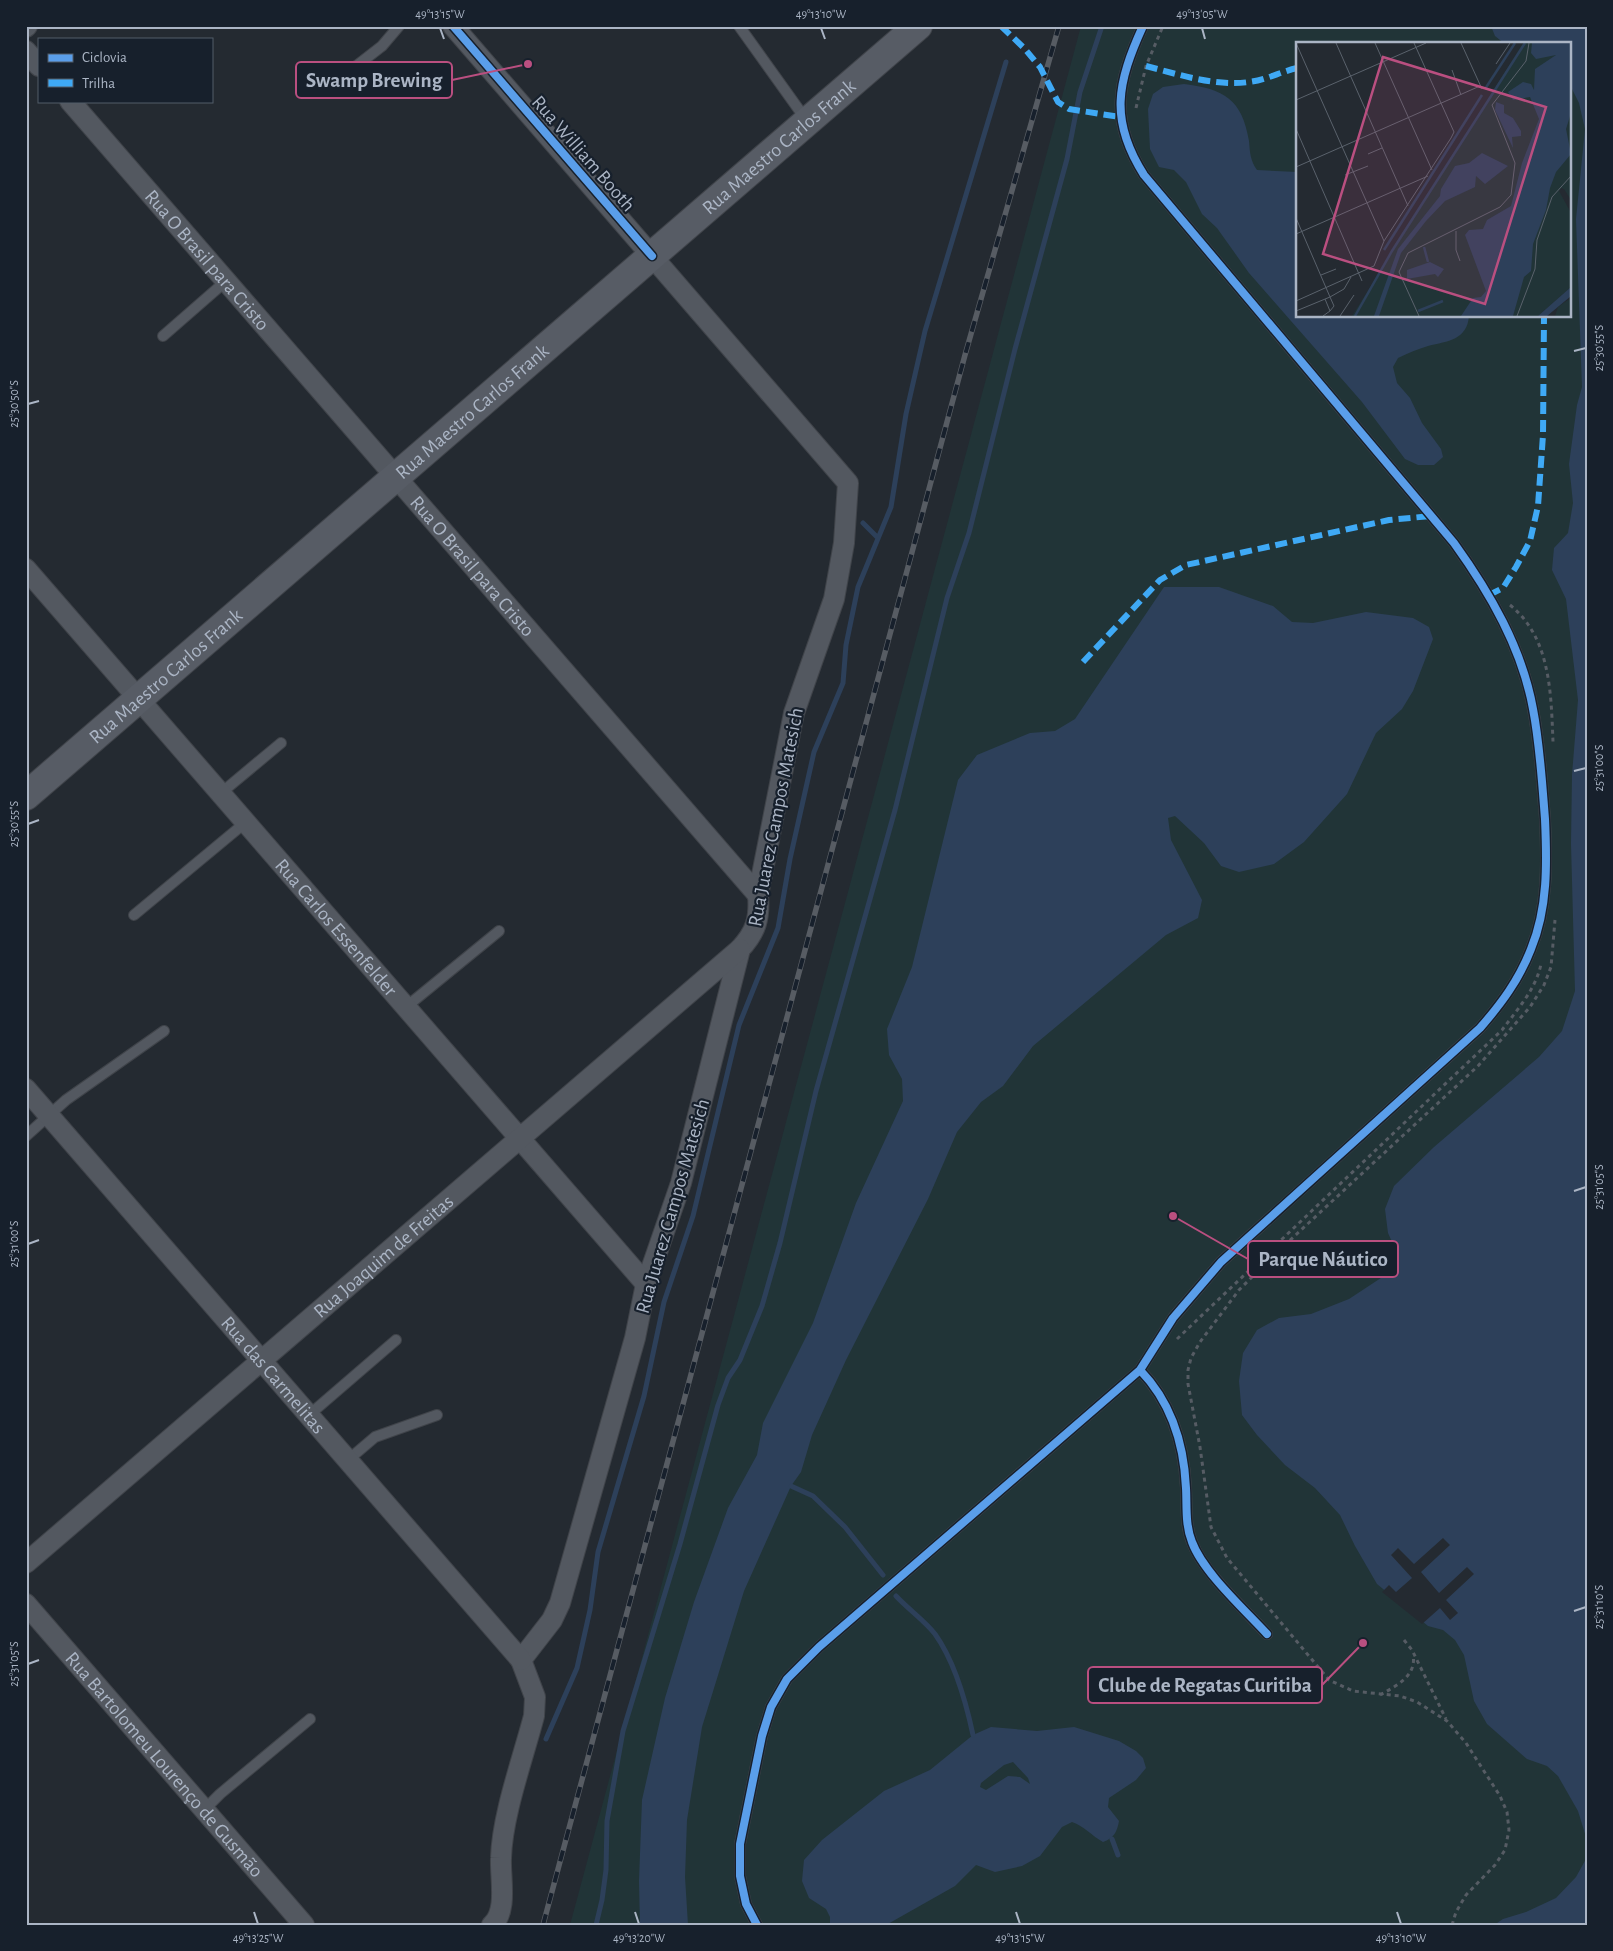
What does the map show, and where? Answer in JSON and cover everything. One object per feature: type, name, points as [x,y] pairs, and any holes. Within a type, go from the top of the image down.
[{"type":"street","name":"Rua William Booth","points":[[453,26],[848,483]]},
{"type":"street","name":"Rua Maestro Carlos Frank","points":[[26,796],[918,26]]},
{"type":"street","points":[[26,51],[38,65]]},
{"type":"street","name":"Rua O Brasil para Cristo","points":[[71,102],[758,895]]},
{"type":"street","name":"Rua Juarez Campos Matesich","points":[[521,1660],[552,1620],[560,1603],[636,1338],[646,1284],[681,1183],[740,949],[753,933],[758,922],[758,895],[794,713],[834,600],[844,543],[848,483]]},
{"type":"street","name":"Rua Carlos Essenfelder","points":[[26,568],[646,1284]]},
{"type":"street","name":"Rua Joaquim de Freitas","points":[[26,1563],[740,949]]},
{"type":"street","name":"Rua das Carmelitas","points":[[26,1089],[521,1660]]},
{"type":"street","name":"Rua Bartolomeu Lourenço de Gusmão","points":[[26,1604],[304,1925]]},
{"type":"street","points":[[495,1922],[500,1914],[500,1857],[504,1831],[534,1716],[535,1697],[521,1660]]},
{"type":"lane","points":[[328,88],[382,46],[399,26]]},
{"type":"lane","points":[[739,26],[808,122]]},
{"type":"lane","points":[[758,1925],[746,1904],[740,1876],[740,1844],[762,1736],[771,1707],[787,1679],[819,1647],[1140,1370],[1173,1318],[1221,1262],[1480,1028],[1504,1001],[1526,962],[1532,947],[1546,890],[1546,831],[1539,748],[1533,708],[1520,665],[1489,594],[1454,544],[1144,174],[1130,152],[1123,133],[1120,117],[1122,81],[1143,26]]},
{"type":"lane","points":[[163,336],[226,281]]},
{"type":"lane","points":[[221,793],[281,743]]},
{"type":"lane","points":[[134,915],[246,822]]},
{"type":"lane","points":[[406,1006],[499,931]]},
{"type":"lane","points":[[26,1136],[66,1100],[164,1031]]},
{"type":"lane","points":[[309,1415],[396,1340]]},
{"type":"lane","points":[[1140,1370],[1154,1385],[1174,1424],[1182,1452],[1187,1521],[1192,1542],[1204,1562],[1226,1589],[1267,1634]]},
{"type":"lane","points":[[348,1460],[375,1437],[437,1415]]},
{"type":"lane","points":[[204,1810],[220,1794],[310,1720]]},
{"type":"path","points":[[1135,112],[1146,66],[1164,26]]},
{"type":"path","points":[[1489,594],[1508,603],[1519,612],[1539,643],[1550,687],[1553,744]]},
{"type":"path","points":[[1446,1721],[1417,1702],[1400,1696],[1353,1691],[1329,1680],[1243,1578],[1216,1540],[1208,1512],[1202,1456],[1188,1384],[1190,1364],[1205,1335],[1239,1290],[1273,1256],[1478,1066],[1530,1008],[1544,985],[1550,967],[1556,918]]},
{"type":"path","points":[[1404,1640],[1412,1650],[1446,1721],[1486,1772],[1506,1812],[1509,1830],[1505,1850],[1495,1865],[1466,1895],[1456,1912],[1452,1925]]},
{"type":"path","points":[[1380,1695],[1408,1675],[1414,1667],[1412,1650]]},
{"type":"green space","points":[[1081,26],[1587,26],[1587,1925],[570,1925]]},
{"type":"water","points":[[1491,26],[1587,26],[1587,1925],[1494,1925],[1503,1919],[1526,1912],[1556,1898],[1576,1877],[1586,1859],[1586,1837],[1578,1811],[1558,1776],[1547,1766],[1527,1759],[1487,1724],[1474,1701],[1464,1655],[1455,1640],[1443,1630],[1428,1626],[1377,1584],[1340,1515],[1315,1488],[1285,1465],[1257,1435],[1242,1415],[1239,1381],[1243,1353],[1257,1330],[1279,1318],[1311,1314],[1349,1299],[1387,1274],[1398,1255],[1388,1233],[1385,1209],[1394,1186],[1434,1147],[1539,1057],[1562,1031],[1575,991],[1571,844],[1572,775],[1578,700],[1566,599],[1552,570],[1554,548],[1568,533],[1573,503],[1569,464],[1577,405],[1582,387],[1576,219],[1585,129],[1579,103],[1570,85],[1570,42],[1502,42],[1495,36]]},
{"type":"water","points":[[1184,84],[1220,93],[1236,106],[1242,115],[1251,156],[1257,170],[1296,172],[1296,318],[1468,318],[1465,330],[1460,335],[1449,341],[1424,347],[1402,356],[1398,358],[1393,367],[1397,383],[1410,398],[1422,423],[1441,449],[1443,457],[1434,465],[1418,465],[1405,459],[1362,402],[1249,273],[1217,228],[1202,214],[1186,182],[1174,170],[1159,167],[1150,149],[1148,109],[1153,94],[1163,87]]},
{"type":"water","points":[[1164,587],[1219,587],[1273,606],[1292,622],[1313,623],[1366,612],[1413,618],[1429,627],[1433,639],[1413,691],[1402,709],[1376,733],[1347,794],[1304,842],[1274,864],[1239,872],[1221,866],[1204,843],[1175,816],[1168,818],[1171,840],[1202,900],[1198,918],[1166,935],[1033,1046],[1003,1086],[981,1102],[957,1132],[928,1199],[846,1360],[812,1435],[801,1472],[791,1486],[744,1591],[702,1727],[687,1820],[685,1877],[688,1925],[640,1925],[639,1881],[642,1800],[665,1698],[694,1602],[728,1508],[757,1455],[763,1423],[813,1323],[856,1203],[903,1101],[902,1079],[889,1055],[887,1029],[912,967],[958,780],[977,755],[1030,733],[1055,731],[1075,719]]},
{"type":"water","points":[[991,1727],[1037,1731],[1074,1727],[1119,1741],[1136,1751],[1143,1758],[1146,1768],[1136,1780],[1109,1798],[1108,1807],[1119,1821],[1110,1839],[1103,1842],[1072,1822],[1062,1827],[1040,1856],[1022,1866],[995,1872],[976,1865],[955,1886],[886,1925],[830,1925],[830,1917],[826,1909],[809,1898],[802,1881],[804,1860],[822,1840],[884,1791],[930,1770],[973,1735]],"holes":[[[1013,1762],[1028,1778],[1030,1784],[1020,1777],[1008,1776],[986,1790],[980,1787],[981,1783],[1004,1765]]]},
{"type":"pier","points":[[1443,1538],[1450,1545],[1421,1572],[1439,1593],[1467,1567],[1474,1574],[1446,1600],[1458,1613],[1450,1620],[1440,1608],[1422,1624],[1382,1592],[1389,1585],[1396,1592],[1412,1578],[1391,1555],[1398,1548],[1414,1564]]},
{"type":"waterway","points":[[596,1925],[606,1870],[607,1821],[623,1731],[680,1544],[718,1405],[728,1378],[740,1360],[762,1306],[780,1243],[816,1091],[895,810],[947,598],[969,533],[1015,349],[1067,159],[1080,92],[1102,26]]},
{"type":"waterway","points":[[546,1739],[577,1668],[590,1610],[598,1552],[644,1396],[664,1302],[693,1216],[739,1025],[778,928],[790,859],[814,752],[843,683],[846,645],[858,587],[891,507],[906,414],[925,331],[1006,62]]},
{"type":"waterway","points":[[863,523],[877,537]]},
{"type":"waterway","points":[[791,1486],[813,1496],[845,1527],[883,1575]]},
{"type":"waterway","points":[[896,1596],[931,1629],[942,1645],[959,1683],[973,1735]]},
{"type":"waterway","points":[[1112,1839],[1118,1855]]},
{"type":"railway","points":[[543,1925],[965,355],[1059,26]]},
{"type":"marked path","points":[[1001,26],[1024,48],[1040,67],[1058,102],[1069,109],[1120,117]]},
{"type":"marked path","points":[[1146,66],[1197,79],[1223,83],[1261,80],[1296,68]]},
{"type":"marked path","points":[[1489,595],[1503,588],[1516,567],[1530,541],[1538,506],[1543,435],[1544,318]]},
{"type":"marked path","points":[[1083,662],[1160,580],[1186,565],[1389,520],[1431,516]]},
{"type":"cycle path","points":[[453,26],[652,256]]},
{"type":"cycle path","points":[[757,1925],[746,1904],[740,1876],[740,1844],[762,1736],[771,1707],[787,1679],[819,1647],[1140,1370],[1173,1318],[1221,1262],[1480,1028],[1502,1001],[1521,971],[1531,949],[1541,918],[1546,852],[1540,764],[1528,686],[1513,643],[1492,601],[1454,543],[1144,175],[1125,137],[1121,119],[1121,101],[1127,66],[1143,26]]},
{"type":"cycle path","points":[[1140,1370],[1151,1382],[1168,1410],[1179,1440],[1185,1472],[1188,1529],[1197,1554],[1214,1578],[1267,1634]]},
{"type":"place","name":"Swamp Brewing","points":[[528,64]]},
{"type":"place","name":"Parque Náutico","points":[[1173,1216]]},
{"type":"place","name":"Clube de Regatas Curitiba","points":[[1363,1643]]}]
